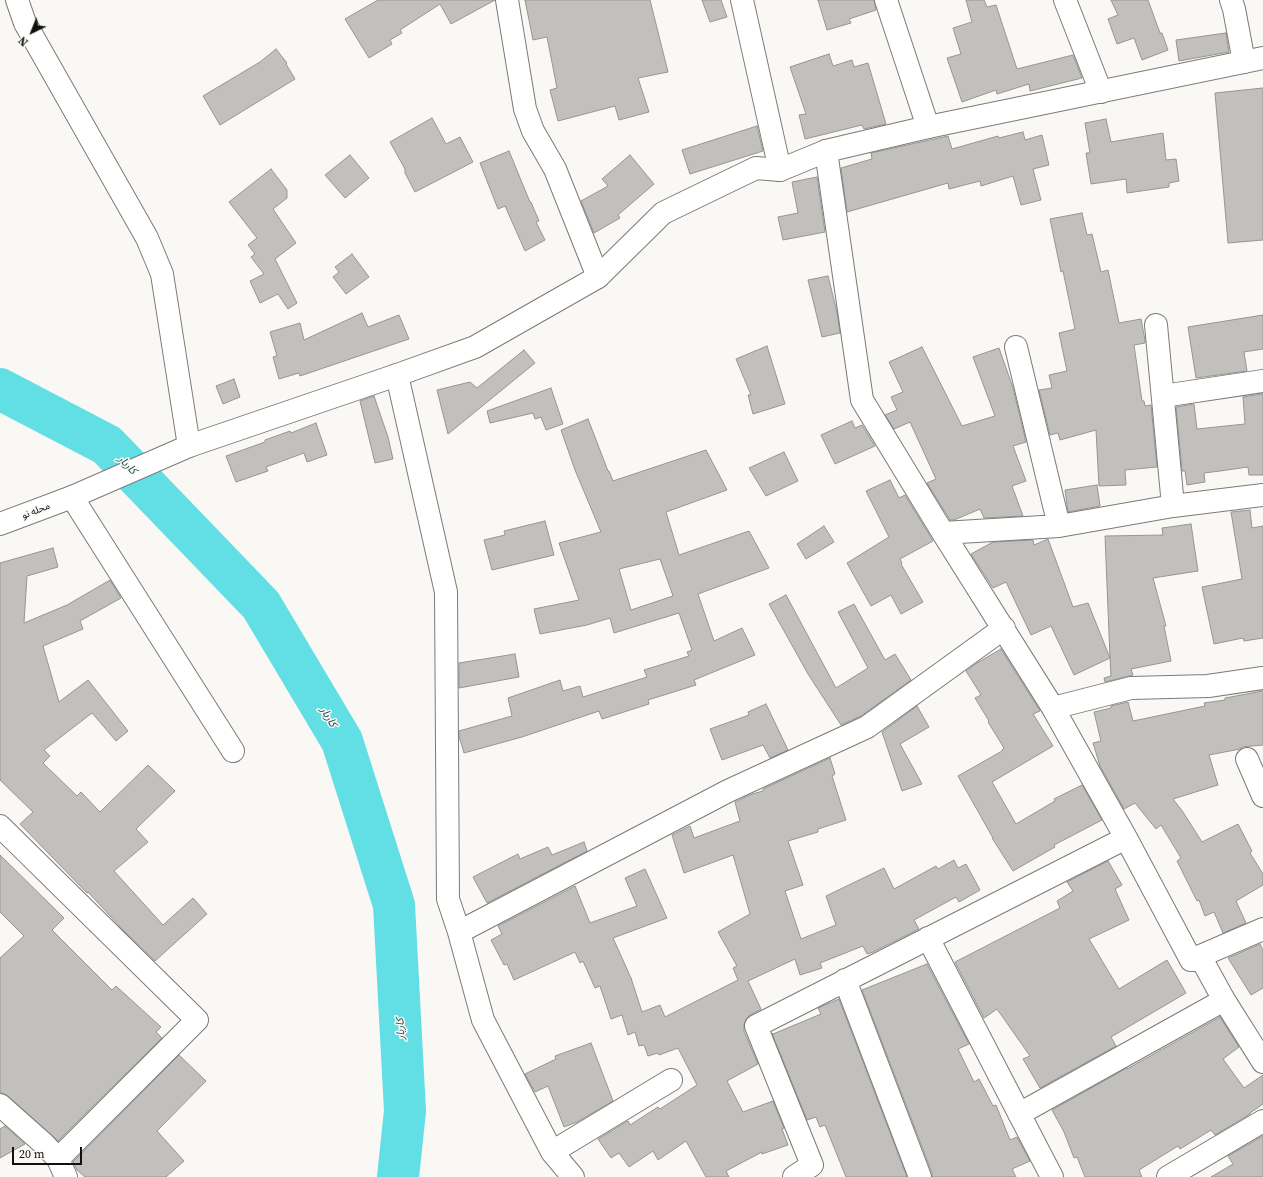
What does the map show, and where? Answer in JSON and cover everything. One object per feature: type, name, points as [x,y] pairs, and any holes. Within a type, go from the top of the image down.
[{"type":"street","points":[[17,0],[25,23],[147,238],[162,274],[184,448]]},
{"type":"street","points":[[507,0],[526,109],[533,131],[555,169],[598,277]]},
{"type":"street","points":[[742,0],[780,170],[826,152],[928,127],[1253,60],[1231,0]]},
{"type":"street","points":[[886,0],[928,127]]},
{"type":"street","points":[[1065,0],[1101,92]]},
{"type":"street","points":[[826,152],[862,400],[943,533],[1053,708],[1126,838],[1191,960]]},
{"type":"street","name":"محله نو","points":[[0,524],[72,497],[184,448],[475,347],[598,277],[663,213],[756,168],[780,170]]},
{"type":"street","points":[[1156,325],[1173,506]]},
{"type":"street","points":[[1016,347],[1059,526]]},
{"type":"street","points":[[397,375],[446,592],[448,899],[459,932],[483,1020],[552,1152],[573,1177]]},
{"type":"street","points":[[1163,396],[1263,381]]},
{"type":"street","points":[[943,533],[1059,526],[1173,506],[1263,494]]},
{"type":"street","points":[[72,497],[233,751]]},
{"type":"street","points":[[459,932],[728,791],[867,727],[1004,628]]},
{"type":"street","points":[[1053,708],[1131,688],[1208,686],[1263,678]]},
{"type":"street","points":[[1247,759],[1263,796]]},
{"type":"street","points":[[0,826],[197,1020],[62,1168],[44,1144],[0,1105]]},
{"type":"street","points":[[794,1177],[812,1165],[756,1026],[1126,838]]},
{"type":"street","points":[[1191,960],[1263,928]]},
{"type":"street","points":[[928,938],[1052,1177]]},
{"type":"street","points":[[1191,960],[1202,960],[1224,1000],[1263,1062]]},
{"type":"street","points":[[845,980],[920,1177]]},
{"type":"street","points":[[1019,1114],[1224,1000]]},
{"type":"street","points":[[552,1152],[671,1080]]},
{"type":"street","points":[[1168,1177],[1263,1121]]},
{"type":"building","points":[[378,0],[495,0],[451,24],[440,4],[400,30],[402,33],[390,40],[392,44],[369,58],[345,19]]},
{"type":"building","points":[[525,0],[650,0],[668,72],[638,78],[649,112],[619,120],[615,106],[558,121],[550,90],[557,88],[547,37],[533,40]]},
{"type":"building","points":[[702,0],[721,0],[727,17],[710,22]]},
{"type":"building","points":[[818,0],[874,0],[876,10],[849,19],[851,23],[827,30]]},
{"type":"building","points":[[966,0],[984,0],[987,7],[996,5],[1017,69],[1073,55],[1082,78],[1030,91],[1029,84],[997,94],[996,90],[962,102],[947,58],[961,54],[953,28],[972,22]]},
{"type":"building","points":[[1111,0],[1148,0],[1168,50],[1142,60],[1134,38],[1117,44],[1108,19],[1118,15]]},
{"type":"building","points":[[1226,33],[1229,52],[1179,61],[1176,40]]},
{"type":"building","points":[[276,49],[287,63],[286,64],[295,79],[220,125],[203,96],[260,62]]},
{"type":"building","points":[[829,54],[833,66],[852,60],[854,67],[868,63],[886,124],[864,129],[862,125],[805,139],[799,115],[806,114],[790,67]]},
{"type":"building","points":[[1263,88],[1263,240],[1228,243],[1215,93]]},
{"type":"building","points":[[432,118],[446,144],[460,137],[473,162],[415,192],[405,173],[405,169],[390,142]]},
{"type":"building","points":[[1106,119],[1111,142],[1163,133],[1166,160],[1176,159],[1179,181],[1169,183],[1169,187],[1127,193],[1126,179],[1091,184],[1086,153],[1090,153],[1085,123]]},
{"type":"building","points":[[757,126],[763,151],[690,174],[682,150]]},
{"type":"building","points":[[1023,132],[1025,140],[1042,135],[1049,165],[1033,169],[1041,200],[1021,205],[1013,176],[981,186],[980,181],[949,189],[948,183],[847,212],[841,168],[872,159],[871,153],[948,136],[952,149],[998,136],[999,138]]},
{"type":"building","points":[[509,151],[539,221],[536,222],[545,240],[525,251],[505,206],[498,209],[480,163]]},
{"type":"building","points":[[350,155],[369,178],[345,198],[325,175]]},
{"type":"building","points":[[630,155],[654,184],[618,215],[620,218],[594,233],[581,201],[608,186],[602,179]]},
{"type":"building","points":[[271,169],[287,190],[287,198],[273,209],[296,243],[275,259],[297,303],[288,309],[278,294],[260,303],[250,281],[264,274],[251,257],[255,254],[248,245],[257,238],[229,202]]},
{"type":"building","points":[[817,177],[825,232],[783,240],[778,217],[798,213],[792,182]]},
{"type":"building","points":[[1082,213],[1087,235],[1092,234],[1101,272],[1108,270],[1119,323],[1141,319],[1145,340],[1145,343],[1134,345],[1142,401],[1144,401],[1145,406],[1151,405],[1157,467],[1125,470],[1126,485],[1099,486],[1096,430],[1060,440],[1058,433],[1050,435],[1039,390],[1052,388],[1049,375],[1067,371],[1059,333],[1075,329],[1050,219]]},
{"type":"building","points":[[352,254],[369,277],[346,294],[333,277],[339,272],[335,267]]},
{"type":"building","points":[[828,276],[837,312],[840,333],[822,337],[808,280]]},
{"type":"building","points":[[362,313],[368,327],[399,315],[409,339],[300,376],[299,373],[279,379],[273,357],[277,356],[270,332],[300,323],[304,340]]},
{"type":"building","points":[[1263,315],[1263,349],[1244,352],[1247,371],[1196,378],[1188,327]]},
{"type":"building","points":[[767,346],[785,404],[753,414],[748,395],[751,395],[736,359]]},
{"type":"building","points":[[922,347],[962,426],[995,416],[973,357],[999,348],[1013,388],[1026,442],[1013,446],[1026,481],[1012,486],[1023,516],[984,518],[980,509],[954,520],[950,520],[927,483],[936,479],[910,422],[894,429],[885,415],[897,410],[891,397],[903,392],[889,362]]},
{"type":"building","points":[[524,350],[535,363],[448,434],[437,390],[470,382],[477,388]]},
{"type":"building","points":[[234,379],[240,397],[223,404],[216,386]]},
{"type":"building","points":[[551,388],[563,424],[546,430],[541,417],[535,419],[533,413],[490,423],[487,411]]},
{"type":"building","points":[[1263,394],[1263,475],[1249,475],[1248,467],[1204,473],[1205,482],[1187,485],[1185,471],[1182,471],[1176,407],[1194,404],[1197,429],[1245,424],[1243,397]]},
{"type":"building","points":[[374,396],[388,437],[393,459],[375,463],[360,401]]},
{"type":"building","points":[[588,419],[613,481],[706,450],[727,490],[666,512],[679,555],[749,531],[769,568],[698,594],[714,641],[742,628],[755,655],[694,680],[696,685],[648,700],[649,704],[602,719],[599,711],[522,737],[464,753],[459,731],[512,716],[508,698],[560,680],[563,691],[580,686],[583,697],[647,677],[644,670],[689,656],[687,652],[692,650],[679,613],[614,633],[610,618],[587,625],[540,634],[534,609],[579,600],[559,543],[601,532],[575,470],[561,430]],"holes":[[[660,559],[673,596],[631,610],[619,569]]]},
{"type":"building","points":[[852,421],[855,428],[862,425],[875,446],[835,464],[821,435]]},
{"type":"building","points":[[316,423],[327,455],[307,462],[304,453],[266,467],[268,471],[236,482],[226,456],[265,442],[265,440],[290,431],[291,433]]},
{"type":"building","points":[[784,452],[798,481],[766,496],[749,468]]},
{"type":"building","points":[[890,480],[899,498],[905,495],[933,541],[900,559],[901,564],[923,602],[901,614],[891,595],[871,606],[847,563],[889,537],[866,491]]},
{"type":"building","points":[[1097,485],[1100,506],[1068,512],[1065,490]]},
{"type":"building","points":[[1250,510],[1252,528],[1263,526],[1263,638],[1244,641],[1243,638],[1214,644],[1202,587],[1242,579],[1231,512]]},
{"type":"building","points":[[545,521],[554,555],[492,570],[484,540],[505,535],[504,531]]},
{"type":"building","points":[[1191,524],[1198,571],[1153,578],[1166,626],[1164,626],[1171,661],[1131,669],[1133,675],[1105,682],[1104,678],[1111,676],[1105,536],[1163,535],[1162,528]]},
{"type":"building","points":[[824,526],[834,542],[806,559],[797,544]]},
{"type":"building","points":[[1048,539],[1073,607],[1088,603],[1110,658],[1074,675],[1051,626],[1031,635],[1006,582],[993,588],[971,554],[993,542],[1033,540],[1034,545]]},
{"type":"building","points":[[53,548],[58,567],[27,576],[24,623],[67,605],[110,580],[121,598],[80,621],[83,629],[43,646],[59,702],[88,680],[128,731],[116,741],[92,713],[44,750],[50,756],[43,763],[77,796],[81,792],[100,812],[148,765],[175,791],[136,829],[148,842],[114,871],[163,925],[193,898],[207,914],[155,961],[20,824],[33,812],[0,780],[0,563]]},
{"type":"building","points":[[786,595],[836,688],[868,668],[838,612],[854,604],[885,660],[895,654],[911,680],[861,716],[841,725],[808,674],[769,604]]},
{"type":"building","points":[[1001,649],[1040,711],[1033,714],[1053,746],[992,782],[1016,824],[1055,801],[1054,799],[1082,785],[1102,820],[1054,845],[1055,847],[1013,871],[992,838],[958,776],[1002,751],[1004,748],[975,698],[981,695],[966,671]]},
{"type":"building","points":[[515,654],[519,677],[459,688],[459,663]]},
{"type":"building","points":[[1263,691],[1263,745],[1242,747],[1240,749],[1209,755],[1218,785],[1173,799],[1202,842],[1238,824],[1252,851],[1250,853],[1263,874],[1263,885],[1236,901],[1246,923],[1223,933],[1214,912],[1205,916],[1199,900],[1197,901],[1177,861],[1181,858],[1161,825],[1156,829],[1135,803],[1124,809],[1100,766],[1093,743],[1101,741],[1094,712],[1128,702],[1133,721],[1205,706],[1204,703],[1225,700],[1225,698]]},
{"type":"building","points":[[766,704],[788,750],[770,758],[763,745],[722,760],[710,729],[749,715],[748,712]]},
{"type":"building","points":[[917,706],[929,727],[900,744],[922,784],[902,791],[882,732]]},
{"type":"building","points":[[830,758],[835,774],[832,776],[846,820],[818,829],[818,832],[788,841],[803,885],[785,891],[801,939],[836,925],[826,896],[884,868],[894,889],[936,866],[938,869],[954,860],[958,868],[966,864],[980,890],[959,902],[956,897],[914,920],[919,929],[873,952],[867,954],[863,946],[820,963],[822,968],[800,975],[795,959],[748,981],[761,1009],[746,1019],[744,1031],[758,1064],[727,1081],[743,1112],[773,1101],[784,1128],[782,1129],[788,1145],[762,1154],[762,1152],[726,1171],[729,1177],[706,1177],[686,1141],[658,1160],[653,1151],[629,1167],[619,1153],[611,1158],[598,1139],[628,1121],[630,1125],[658,1107],[660,1109],[697,1085],[678,1048],[659,1055],[658,1053],[648,1056],[644,1045],[639,1046],[635,1032],[628,1035],[622,1015],[611,1019],[600,986],[595,988],[583,961],[580,963],[575,952],[514,980],[507,964],[504,965],[491,940],[502,934],[498,926],[575,886],[590,923],[637,906],[625,878],[645,869],[667,918],[613,938],[631,978],[642,1012],[660,1005],[665,1017],[738,980],[733,968],[737,966],[718,932],[750,914],[733,855],[684,873],[672,835],[690,826],[694,838],[740,821],[735,802],[752,794],[763,791],[763,789]]},
{"type":"building","points":[[584,842],[587,851],[487,903],[473,877],[518,854],[520,859],[548,847],[552,855]]},
{"type":"building","points":[[0,855],[64,918],[52,930],[112,990],[116,986],[161,1027],[156,1032],[162,1038],[58,1141],[8,1096],[0,1092],[0,958],[24,936],[0,912]]},
{"type":"building","points":[[1108,861],[1122,885],[1115,889],[1129,920],[1089,939],[1119,989],[1167,960],[1186,993],[1111,1037],[1116,1046],[1040,1088],[1023,1059],[1030,1056],[997,1009],[984,1018],[955,962],[1060,908],[1057,901],[1073,891],[1067,882]]},
{"type":"building","points":[[1260,944],[1263,950],[1263,988],[1251,995],[1228,958]]},
{"type":"building","points":[[927,964],[969,1044],[958,1049],[974,1082],[979,1079],[993,1106],[996,1105],[1010,1140],[1017,1137],[1030,1161],[1012,1169],[1016,1177],[932,1177],[932,1173],[862,990]]},
{"type":"building","points":[[839,999],[907,1177],[846,1177],[825,1125],[820,1127],[816,1117],[807,1120],[772,1033],[773,1034],[821,1014],[818,1008]]},
{"type":"building","points":[[1220,1017],[1239,1047],[1223,1059],[1244,1088],[1263,1075],[1263,1104],[1250,1114],[1215,1135],[1211,1130],[1180,1149],[1178,1146],[1139,1170],[1142,1177],[1085,1177],[1077,1157],[1074,1158],[1064,1132],[1052,1110]]},
{"type":"building","points":[[591,1043],[613,1101],[577,1122],[564,1127],[548,1086],[535,1092],[525,1074],[556,1059],[555,1056]]},
{"type":"building","points":[[179,1055],[206,1081],[157,1131],[184,1161],[166,1177],[85,1177],[77,1170],[73,1162]]},
{"type":"building","points":[[5,1126],[25,1144],[0,1158],[0,1129]]},
{"type":"building","points":[[1263,1136],[1263,1177],[1211,1177],[1233,1164],[1228,1156]]},
{"type":"waterway","name":"کاربار","points":[[0,389],[107,445],[261,605],[342,741],[394,905],[405,1111],[398,1177]]}]
